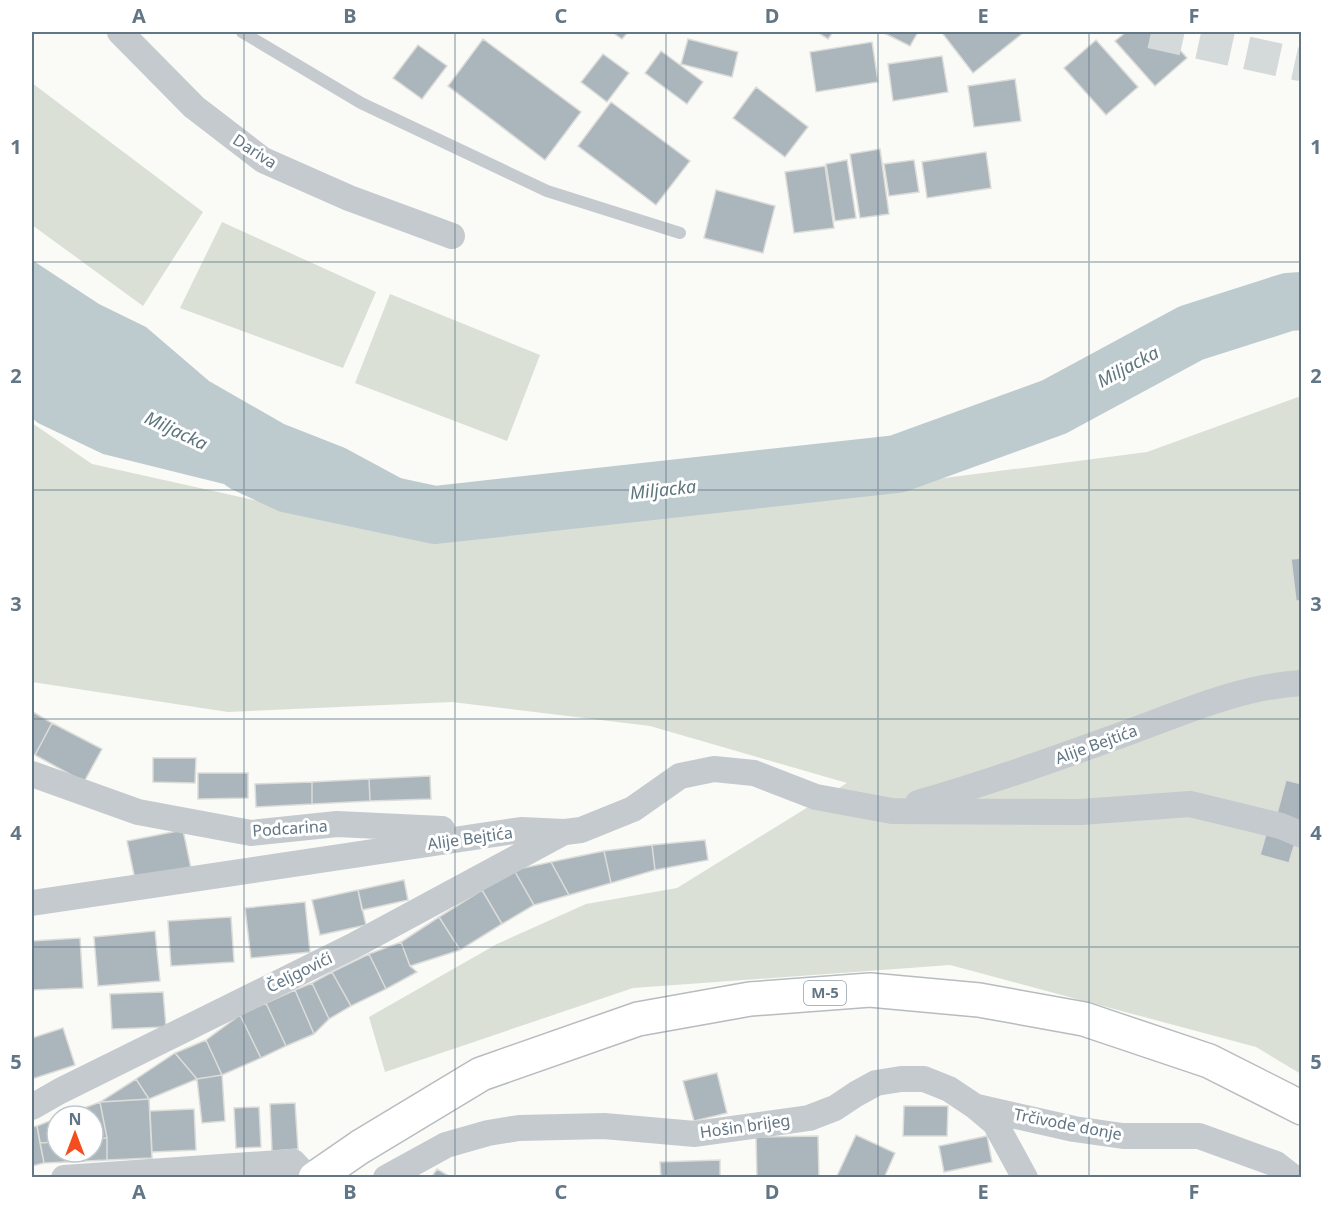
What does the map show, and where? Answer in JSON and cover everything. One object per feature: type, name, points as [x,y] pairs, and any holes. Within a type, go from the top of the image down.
[{"type":"main road","name":"M-5","points":[[315,1178],[360,1147],[481,1074],[638,1019],[750,999],[870,990],[979,1000],[1084,1019],[1209,1061],[1300,1108]]},
{"type":"street","name":"Dariva","points":[[120,32],[194,107],[263,160],[349,198],[452,236]]},
{"type":"street","name":"Alije Bejtića","points":[[892,811],[987,783],[1222,698],[1277,684],[1302,683]]},
{"type":"street","name":"Alije Bejtića","points":[[32,903],[521,830],[565,832],[581,830],[633,808],[680,776],[714,769],[754,774],[816,796],[892,811],[1081,812],[1190,804],[1281,826],[1302,835]]},
{"type":"street","name":"Podcarina","points":[[32,774],[138,812],[251,833],[338,824],[423,829],[521,830]]},
{"type":"street","name":"Čeljgovići","points":[[32,1107],[352,946],[565,832]]},
{"type":"street","name":"Hošin brijeg","points":[[386,1178],[446,1145],[488,1133],[519,1128],[604,1126],[695,1134],[743,1125],[809,1118],[835,1108],[876,1083],[901,1079],[924,1079],[949,1089],[976,1107],[995,1123],[1024,1178]]},
{"type":"street","name":"Trčivode donje","points":[[976,1107],[1074,1129],[1123,1136],[1199,1136],[1276,1164],[1294,1178]]},
{"type":"street","points":[[64,1178],[293,1162],[308,1178]]},
{"type":"lane","points":[[242,32],[361,103],[547,191],[680,233]]},
{"type":"shaded area","points":[[32,83],[203,212],[143,306],[32,225]]},
{"type":"shaded area","points":[[222,222],[376,292],[343,368],[180,308]]},
{"type":"shaded area","points":[[390,294],[540,355],[507,441],[355,383]]},
{"type":"shaded area","points":[[1301,396],[1301,1074],[1256,1047],[950,965],[633,988],[385,1072],[369,1017],[497,944],[586,904],[677,888],[847,783],[650,726],[452,702],[228,712],[32,682],[32,423],[92,464],[437,541],[680,498],[790,498],[1147,452]]},
{"type":"water","points":[[32,260],[99,304],[146,327],[209,381],[284,424],[345,448],[421,489],[406,485],[252,491],[103,454],[38,423],[32,418]]},
{"type":"building","points":[[612,32],[628,32],[622,39]]},
{"type":"building","points":[[817,32],[833,32],[828,39]]},
{"type":"building","points":[[882,32],[918,32],[910,46]]},
{"type":"building","points":[[945,32],[1023,33],[973,73],[943,34]]},
{"type":"building","points":[[1126,32],[1164,32],[1187,58],[1155,86],[1115,41]]},
{"type":"building","points":[[483,39],[581,112],[545,160],[448,86]]},
{"type":"building","points":[[688,39],[738,52],[732,77],[681,64]]},
{"type":"building","points":[[1096,40],[1138,87],[1106,115],[1064,68]]},
{"type":"building","points":[[872,42],[878,82],[816,92],[810,52]]},
{"type":"building","points":[[418,45],[447,66],[422,99],[393,78]]},
{"type":"building","points":[[661,51],[703,82],[687,104],[645,73]]},
{"type":"building","points":[[603,54],[629,73],[607,102],[581,82]]},
{"type":"building","points":[[942,56],[948,92],[893,101],[888,64]]},
{"type":"building","points":[[1015,79],[1021,121],[974,127],[968,86]]},
{"type":"building","points":[[756,87],[808,127],[785,157],[733,118]]},
{"type":"building","points":[[611,102],[690,161],[656,205],[578,146]]},
{"type":"building","points":[[880,149],[889,214],[860,218],[850,154]]},
{"type":"building","points":[[986,152],[991,188],[927,198],[922,162]]},
{"type":"building","points":[[847,160],[856,218],[835,221],[826,164]]},
{"type":"building","points":[[914,160],[919,192],[889,196],[884,164]]},
{"type":"building","points":[[825,166],[834,228],[794,233],[785,172]]},
{"type":"building","points":[[716,190],[775,206],[763,253],[704,238]]},
{"type":"building","points":[[1302,558],[1302,601],[1296,601],[1291,559]]},
{"type":"building","points":[[33,712],[52,723],[35,755],[32,753]]},
{"type":"building","points":[[52,723],[102,749],[84,782],[35,755]]},
{"type":"building","points":[[153,758],[196,758],[195,783],[153,782]]},
{"type":"building","points":[[198,773],[248,773],[248,798],[198,799]]},
{"type":"building","points":[[430,776],[431,799],[370,801],[369,779]]},
{"type":"building","points":[[369,779],[370,801],[312,804],[312,782]]},
{"type":"building","points":[[1286,780],[1302,784],[1302,824],[1276,817]]},
{"type":"building","points":[[312,782],[312,804],[256,807],[255,784]]},
{"type":"building","points":[[183,830],[192,873],[136,884],[127,841]]},
{"type":"building","points":[[1266,834],[1295,843],[1289,863],[1260,855]]},
{"type":"building","points":[[705,840],[708,860],[655,870],[652,845]]},
{"type":"building","points":[[652,845],[655,870],[611,883],[604,851]]},
{"type":"building","points":[[604,851],[611,883],[569,895],[551,862]]},
{"type":"building","points":[[551,862],[569,895],[534,905],[514,870]]},
{"type":"building","points":[[514,870],[534,905],[502,924],[482,890]]},
{"type":"building","points":[[404,880],[408,900],[362,910],[358,890]]},
{"type":"building","points":[[358,890],[366,925],[320,935],[312,900]]},
{"type":"building","points":[[482,890],[502,924],[460,950],[439,917]]},
{"type":"building","points":[[305,902],[310,952],[251,958],[245,908]]},
{"type":"building","points":[[231,917],[234,962],[171,966],[168,921]]},
{"type":"building","points":[[439,917],[460,950],[410,966],[401,942]]},
{"type":"building","points":[[155,931],[160,981],[98,986],[94,937]]},
{"type":"building","points":[[80,938],[83,988],[32,990],[32,941]]},
{"type":"building","points":[[401,942],[410,966],[417,972],[386,989],[369,954]]},
{"type":"building","points":[[369,954],[386,989],[351,1006],[332,972]]},
{"type":"building","points":[[332,972],[351,1006],[329,1019],[312,983]]},
{"type":"building","points":[[312,983],[329,1019],[314,1034],[295,990]]},
{"type":"building","points":[[295,990],[314,1034],[286,1046],[266,1003]]},
{"type":"building","points":[[163,992],[166,1027],[112,1029],[110,994]]},
{"type":"building","points":[[266,1003],[286,1046],[261,1058],[240,1015]]},
{"type":"building","points":[[240,1015],[261,1058],[222,1075],[206,1040]]},
{"type":"building","points":[[63,1028],[75,1065],[32,1079],[32,1038]]},
{"type":"building","points":[[206,1040],[222,1075],[197,1079],[175,1053]]},
{"type":"building","points":[[175,1053],[197,1079],[149,1099],[136,1079]]},
{"type":"building","points":[[717,1073],[727,1113],[694,1121],[683,1081]]},
{"type":"building","points":[[222,1075],[225,1121],[202,1123],[197,1079]]},
{"type":"building","points":[[136,1079],[149,1099],[100,1102]]},
{"type":"building","points":[[149,1099],[152,1158],[107,1160],[105,1104],[100,1102]]},
{"type":"building","points":[[295,1103],[298,1149],[272,1151],[270,1104]]},
{"type":"building","points":[[904,1106],[948,1106],[947,1136],[903,1136]]},
{"type":"building","points":[[259,1107],[261,1147],[236,1148],[234,1108]]},
{"type":"building","points":[[194,1109],[196,1150],[152,1152],[150,1111]]},
{"type":"building","points":[[45,1123],[45,1143],[40,1143],[37,1126]]},
{"type":"building","points":[[37,1126],[44,1163],[32,1166],[32,1127]]},
{"type":"building","points":[[856,1135],[895,1153],[884,1178],[836,1178]]},
{"type":"building","points":[[818,1136],[819,1178],[757,1178],[756,1137]]},
{"type":"building","points":[[987,1136],[992,1162],[944,1172],[939,1146]]},
{"type":"building","points":[[105,1138],[107,1138],[107,1160],[105,1160]]},
{"type":"building","points":[[40,1143],[45,1143],[45,1163],[44,1163]]},
{"type":"building","points":[[720,1160],[720,1178],[661,1178],[660,1162]]},
{"type":"building","points":[[437,1169],[452,1178],[431,1178]]},
{"type":"waterway","name":"Miljacka","points":[[244,463],[289,484],[435,515],[897,464],[1054,407],[1191,333],[1288,302],[1302,301]]},
{"type":"tunnel","points":[[1151,32],[1302,65]]}]
